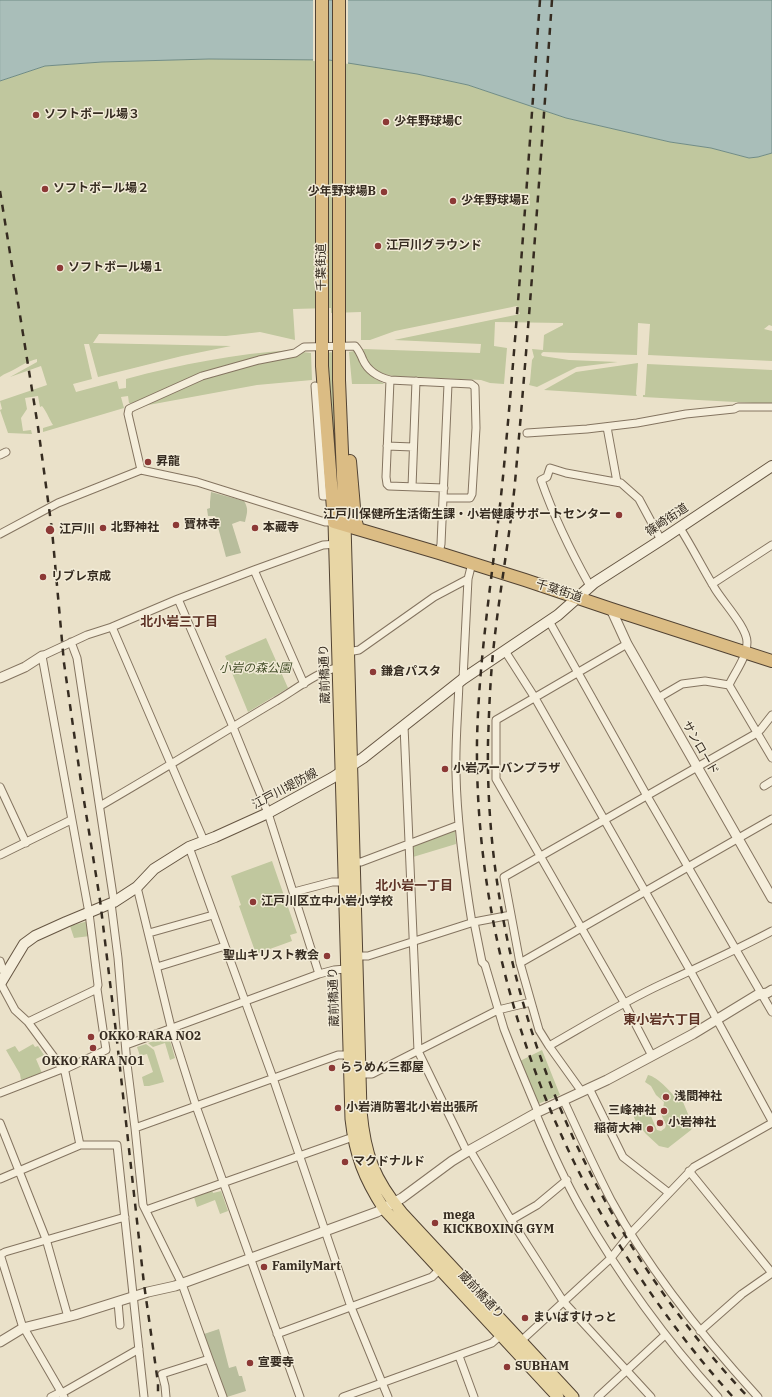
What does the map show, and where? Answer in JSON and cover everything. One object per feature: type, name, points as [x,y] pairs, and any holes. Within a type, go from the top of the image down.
[{"type":"highway","name":"千葉街道","points":[[322,0],[322,341],[332,496],[339,523]]},
{"type":"highway","name":"千葉街道","points":[[339,0],[339,523]]},
{"type":"highway","points":[[339,380],[346,411],[355,519],[358,529]]},
{"type":"highway","name":"千葉街道","points":[[339,523],[472,563],[772,661]]},
{"type":"main road","name":"篠崎街道","points":[[578,597],[590,586],[612,571],[680,528],[772,466]]},
{"type":"main road","name":"蔵前橋通り","points":[[339,523],[348,652],[361,1118],[366,1151],[389,1206],[521,1341],[573,1397]]},
{"type":"main road","name":"蔵前橋通り","points":[[340,544],[338,668],[346,969],[351,1119],[357,1155],[368,1182],[440,1269],[558,1397]]},
{"type":"main road","name":"江戸川堤防線","points":[[2,982],[24,944],[35,936],[113,903],[137,887],[154,869],[189,847],[268,813],[341,773],[364,758],[461,681],[558,615],[578,597]]},
{"type":"street","points":[[141,470],[128,414],[129,409],[202,376],[259,360],[295,353],[304,347],[322,341],[339,341],[356,346],[369,369],[379,376],[390,380],[471,384],[475,387],[476,428],[472,494],[470,498],[443,498]]},
{"type":"street","points":[[390,380],[386,477],[387,484],[389,486],[444,488]]},
{"type":"street","points":[[412,487],[416,381]]},
{"type":"street","points":[[439,553],[441,544],[444,488],[448,384]]},
{"type":"street","points":[[315,386],[323,496],[332,496]]},
{"type":"street","points":[[527,433],[607,427],[686,414],[734,409],[738,407],[771,407]]},
{"type":"street","points":[[607,427],[617,482]]},
{"type":"street","points":[[387,446],[413,447]]},
{"type":"street","points":[[590,586],[550,507],[541,480],[547,476],[550,468],[621,483],[639,499],[661,540]]},
{"type":"street","points":[[0,534],[58,503],[141,470],[197,482],[325,522],[339,523]]},
{"type":"street","points":[[680,528],[712,584],[727,604],[746,635],[747,642],[745,652],[729,685]]},
{"type":"street","points":[[0,678],[25,667],[42,656],[70,642],[112,627],[178,599],[323,545],[340,544]]},
{"type":"street","points":[[712,584],[772,545]]},
{"type":"street","points":[[472,563],[468,579],[456,773],[463,866],[473,923],[482,962],[485,965],[514,1057],[537,1113],[580,1206],[611,1258],[665,1335],[718,1397]]},
{"type":"street","points":[[254,570],[304,684]]},
{"type":"street","points":[[348,652],[359,650],[434,597],[468,579]]},
{"type":"street","points":[[178,599],[268,813],[294,892],[318,974]]},
{"type":"street","name":"サンロード","points":[[611,609],[627,644],[772,898]]},
{"type":"street","points":[[549,621],[647,796],[772,1012]]},
{"type":"street","points":[[112,627],[204,841]]},
{"type":"street","points":[[70,642],[77,658],[100,806],[113,903],[143,1205],[182,1284],[223,1397]]},
{"type":"street","points":[[627,644],[496,720],[495,763],[496,779],[625,1004],[652,1056]]},
{"type":"street","points":[[505,651],[535,698],[718,1019],[772,1122],[694,1167],[631,1233],[611,1258],[521,1341]]},
{"type":"street","points":[[0,1093],[106,1050],[97,989],[98,985],[89,913],[42,656]]},
{"type":"street","points":[[100,806],[171,765],[304,684],[330,669],[338,668]]},
{"type":"street","points":[[658,698],[682,684],[705,681],[729,685]]},
{"type":"street","points":[[729,685],[772,758]]},
{"type":"street","points":[[669,1193],[623,1157],[586,1090],[549,1046],[539,1030],[520,963],[504,877],[757,733],[772,714]]},
{"type":"street","points":[[404,726],[418,1051],[468,1151],[563,1301],[651,1397]]},
{"type":"street","points":[[764,786],[772,781]]},
{"type":"street","points":[[0,787],[26,842]]},
{"type":"street","points":[[520,963],[772,819]]},
{"type":"street","points":[[0,855],[71,820]]},
{"type":"street","points":[[354,862],[361,862],[459,825]]},
{"type":"street","points":[[189,847],[300,1155],[352,1307],[388,1397]]},
{"type":"street","points":[[294,892],[332,882],[344,882]]},
{"type":"street","points":[[137,887],[171,1027],[196,1106],[249,1258],[300,1397]]},
{"type":"street","points":[[149,933],[213,915]]},
{"type":"street","points":[[356,956],[368,956],[473,923],[511,915]]},
{"type":"street","points":[[549,1046],[661,984],[691,972],[772,931]]},
{"type":"street","points":[[157,967],[225,946]]},
{"type":"street","points":[[0,961],[2,982],[15,1010],[28,1022],[65,1072],[80,1145]]},
{"type":"street","points":[[126,1045],[171,1027],[318,974],[346,969]]},
{"type":"street","points":[[28,1022],[97,989]]},
{"type":"street","points":[[0,1342],[24,1328],[68,1317],[148,1292],[182,1284],[389,1206],[412,1192],[452,1161],[468,1151],[537,1113],[586,1090],[693,1034],[757,995],[772,990]]},
{"type":"street","points":[[360,1074],[372,1074],[498,1010],[531,1002]]},
{"type":"street","points":[[135,1128],[338,1055],[349,1054]]},
{"type":"street","points":[[564,1101],[591,1161],[631,1233],[656,1271],[700,1330],[758,1397]]},
{"type":"street","points":[[0,1123],[46,1239],[68,1317]]},
{"type":"street","points":[[146,1210],[353,1137]]},
{"type":"street","points":[[0,1178],[80,1145],[117,1145],[144,1397]]},
{"type":"street","points":[[690,1171],[772,1273],[742,1294],[700,1330]]},
{"type":"street","points":[[511,1220],[537,1205],[567,1180]]},
{"type":"street","points":[[62,1394],[24,1328],[0,1255],[46,1239],[125,1217]]},
{"type":"street","points":[[277,1334],[432,1278],[440,1269]]},
{"type":"street","points":[[118,1302],[120,1325]]},
{"type":"street","points":[[343,1397],[459,1356],[492,1343],[501,1335]]},
{"type":"street","points":[[598,1397],[665,1335]]},
{"type":"street","points":[[51,1397],[62,1394],[139,1350]]},
{"type":"street","points":[[459,1356],[474,1397]]},
{"type":"street","points":[[166,1397],[162,1374],[209,1359]]},
{"type":"green space","name":"江戸川グラウンド","points":[[209,59],[329,60],[359,64],[468,85],[566,118],[670,142],[711,148],[749,158],[772,153],[772,326],[769,325],[764,329],[772,331],[772,361],[648,355],[650,324],[638,323],[637,355],[543,352],[541,354],[542,356],[569,360],[618,362],[577,367],[537,387],[529,385],[532,360],[534,357],[532,349],[543,350],[544,335],[563,325],[563,323],[495,322],[494,346],[507,348],[504,384],[490,383],[481,380],[394,376],[378,371],[374,368],[367,360],[363,349],[480,353],[481,344],[394,340],[520,314],[517,306],[395,331],[370,340],[361,340],[361,312],[331,313],[331,308],[293,309],[295,340],[260,332],[226,336],[99,334],[93,343],[231,346],[182,356],[98,377],[89,344],[84,344],[92,379],[73,384],[76,392],[117,381],[119,389],[126,388],[126,379],[188,364],[250,354],[293,350],[253,358],[135,403],[129,403],[128,396],[121,397],[124,408],[43,432],[43,428],[53,425],[44,408],[42,406],[40,407],[38,396],[25,398],[27,409],[21,418],[23,431],[31,430],[32,434],[8,433],[0,410],[2,409],[0,401],[47,385],[41,366],[10,377],[37,362],[37,359],[25,363],[0,377],[0,81],[45,66],[102,62]]},
{"type":"green space","points":[[354,351],[367,372],[384,384],[352,384],[349,352]]},
{"type":"green space","points":[[303,352],[311,353],[312,380],[257,385],[143,406],[204,378]]},
{"type":"green space","points":[[331,352],[334,354],[338,497],[328,355],[328,353]]},
{"type":"green space","points":[[638,363],[637,396],[544,390],[576,372]]},
{"type":"green space","points":[[647,364],[772,370],[772,404],[643,397],[643,395],[645,395]]},
{"type":"green space","points":[[211,492],[244,501],[247,506],[245,522],[240,521],[232,524],[241,553],[226,557],[215,516],[208,516],[207,509],[210,508]]},
{"type":"green space","name":"小岩の森公園","points":[[266,638],[288,688],[248,712],[225,656]]},
{"type":"green space","points":[[455,830],[456,844],[413,857],[413,846]]},
{"type":"green space","points":[[272,861],[297,933],[290,935],[292,941],[256,954],[239,906],[241,905],[231,876]]},
{"type":"green space","points":[[88,921],[90,936],[74,938],[70,926]]},
{"type":"green space","points":[[164,1037],[169,1037],[175,1058],[170,1060],[165,1043],[153,1047],[148,1043]]},
{"type":"green space","points":[[33,1044],[35,1047],[38,1046],[44,1055],[36,1059],[42,1073],[21,1080],[20,1074],[6,1050],[15,1046],[19,1052]]},
{"type":"green space","points":[[146,1044],[154,1050],[164,1082],[149,1086],[144,1086],[142,1077],[153,1072],[147,1054],[140,1056],[137,1047]]},
{"type":"green space","points":[[542,1050],[560,1095],[538,1104],[520,1061]]},
{"type":"green space","points":[[648,1075],[660,1082],[678,1101],[683,1102],[693,1126],[691,1130],[668,1148],[659,1146],[646,1134],[636,1122],[632,1112],[634,1106],[639,1107],[643,1115],[650,1114],[657,1130],[661,1131],[665,1128],[666,1125],[662,1116],[664,1102],[656,1095],[651,1086],[645,1082]]},
{"type":"green space","points":[[212,1190],[213,1193],[221,1191],[228,1211],[220,1214],[215,1200],[197,1207],[194,1197]]},
{"type":"green space","points":[[219,1329],[229,1368],[236,1366],[239,1376],[242,1376],[246,1391],[227,1397],[204,1334]]},
{"type":"water","points":[[0,0],[772,0],[772,153],[749,158],[711,148],[670,142],[566,118],[468,85],[417,74],[329,60],[209,59],[102,62],[45,66],[0,81]]},
{"type":"pier","points":[[313,0],[327,0],[327,62],[313,61]]},
{"type":"pier","points":[[334,0],[348,0],[348,64],[334,62]]},
{"type":"railway","points":[[540,0],[524,228],[502,491],[478,705],[477,741],[481,831],[493,921],[514,1008],[544,1093],[580,1175],[625,1253],[676,1328],[733,1397]]},
{"type":"railway","points":[[552,0],[531,294],[516,471],[492,664],[488,742],[491,832],[504,922],[525,1009],[555,1095],[592,1177],[637,1255],[689,1329],[748,1397]]},
{"type":"railway","points":[[0,191],[38,427],[52,530],[64,663],[100,900],[144,1284],[158,1383],[158,1397]]},
{"type":"place","name":"ソフトボール場３","points":[[36,115]]},
{"type":"place","name":"少年野球場C","points":[[386,122]]},
{"type":"place","name":"ソフトボール場２","points":[[45,189]]},
{"type":"place","name":"少年野球場B","points":[[384,192]]},
{"type":"place","name":"少年野球場E","points":[[453,201]]},
{"type":"place","name":"江戸川グラウンド","points":[[378,246]]},
{"type":"place","name":"ソフトボール場１","points":[[60,268]]},
{"type":"place","name":"昇龍","points":[[148,462]]},
{"type":"place","name":"江戸川保健所生活衛生課・小岩健康サポートセンター","points":[[619,515]]},
{"type":"place","name":"寶林寺","points":[[176,525]]},
{"type":"place","name":"北野神社","points":[[103,528]]},
{"type":"place","name":"本藏寺","points":[[255,528]]},
{"type":"place","name":"江戸川","points":[[50,530]]},
{"type":"place","name":"リブレ京成","points":[[43,577]]},
{"type":"place","name":"鎌倉パスタ","points":[[373,672]]},
{"type":"place","name":"小岩アーバンプラザ","points":[[445,769]]},
{"type":"place","name":"江戸川区立中小岩小学校","points":[[253,902]]},
{"type":"place","name":"聖山キリスト教会","points":[[327,956]]},
{"type":"place","name":"OKKO RARA NO2","points":[[91,1037]]},
{"type":"place","name":"OKKO RARA NO1","points":[[93,1048]]},
{"type":"place","name":"らうめん三都屋","points":[[332,1068]]},
{"type":"place","name":"浅間神社","points":[[666,1097]]},
{"type":"place","name":"小岩消防署北小岩出張所","points":[[338,1108]]},
{"type":"place","name":"三峰神社","points":[[664,1111]]},
{"type":"place","name":"小岩神社","points":[[660,1123]]},
{"type":"place","name":"稲荷大神","points":[[650,1129]]},
{"type":"place","name":"マクドナルド","points":[[345,1162]]},
{"type":"place","name":"mega KICKBOXING GYM","points":[[435,1223]]},
{"type":"place","name":"FamilyMart","points":[[264,1267]]},
{"type":"place","name":"まいばすけっと","points":[[525,1318]]},
{"type":"place","name":"宣要寺","points":[[250,1363]]},
{"type":"place","name":"SUBHAM","points":[[507,1367]]},
{"type":"district","name":"北小岩三丁目","points":[[179,622]]},
{"type":"district","name":"北小岩一丁目","points":[[414,886]]},
{"type":"district","name":"東小岩六丁目","points":[[662,1020]]}]
